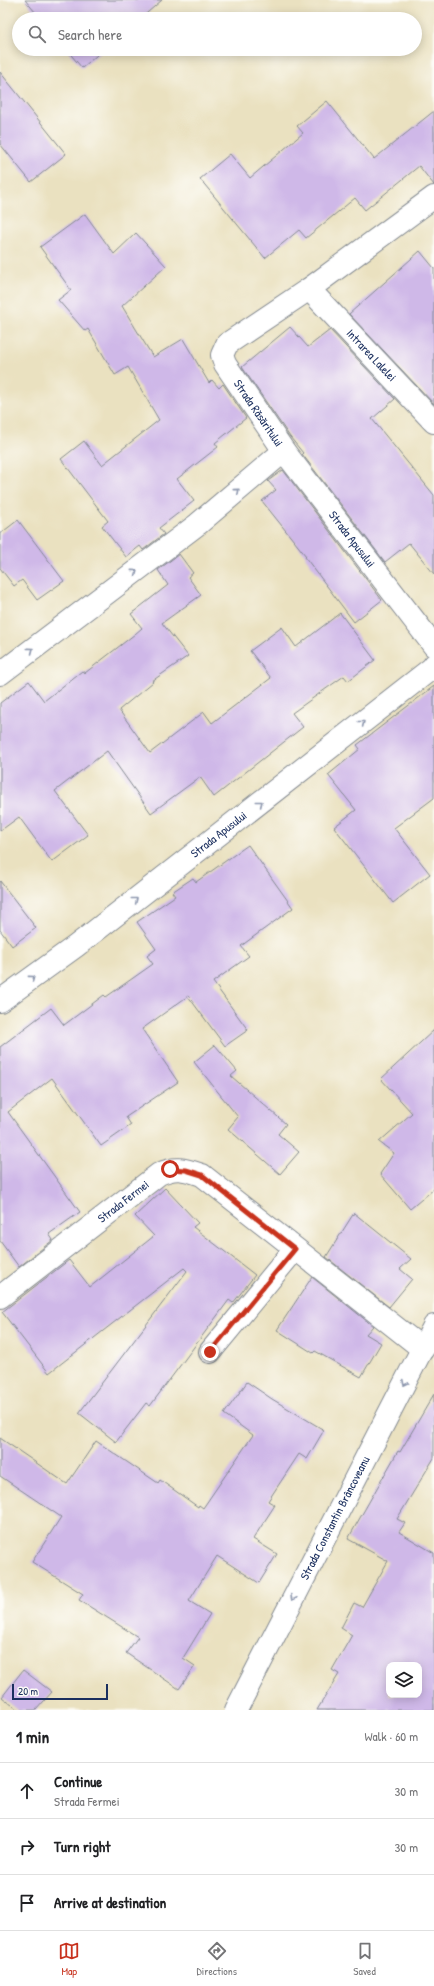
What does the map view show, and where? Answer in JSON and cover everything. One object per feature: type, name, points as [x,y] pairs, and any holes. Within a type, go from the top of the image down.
[{"type":"street","name":"Strada Răsăritului","points":[[0,674],[198,524],[284,451],[225,364],[222,355],[227,344],[309,289],[434,197]]},
{"type":"street","name":"Intrarea Lalelei","points":[[309,289],[434,422]]},
{"type":"street","name":"Strada Apusului","points":[[284,451],[434,646]]},
{"type":"street","name":"Strada Apusului","points":[[0,1001],[83,941],[434,665]]},
{"type":"street","name":"Strada Fermei","points":[[0,1297],[158,1174],[170,1169],[186,1170],[202,1175],[423,1349]]},
{"type":"street","points":[[210,1352],[295,1249]]},
{"type":"street","name":"Strada Constantin Brâncoveanu","points":[[236,1710],[434,1326]]},
{"type":"building","points":[[25,0],[162,0],[148,12],[35,12]]},
{"type":"building","points":[[72,56],[96,56],[82,68]]},
{"type":"building","points":[[0,72],[66,154],[31,182],[0,144]]},
{"type":"building","points":[[327,101],[374,159],[434,111],[434,185],[419,166],[365,210],[355,198],[306,238],[299,230],[265,258],[200,179],[230,154],[250,178],[303,133],[297,126]]},
{"type":"building","points":[[85,214],[114,254],[136,233],[166,266],[122,306],[153,357],[183,339],[209,383],[212,380],[219,388],[223,384],[246,418],[215,443],[218,447],[177,479],[194,501],[159,528],[164,534],[143,550],[140,546],[126,557],[102,526],[108,521],[61,459],[84,441],[102,465],[159,420],[128,367],[115,375],[88,329],[85,331],[58,300],[71,290],[40,247]]},
{"type":"building","points":[[420,251],[434,268],[434,404],[349,314]]},
{"type":"building","points":[[290,327],[308,347],[330,330],[395,399],[372,419],[434,495],[434,574],[409,543],[385,562],[302,454],[303,453],[290,437],[242,367]]},
{"type":"building","points":[[283,470],[382,600],[354,622],[305,557],[306,556],[262,501],[276,490],[268,481]]},
{"type":"building","points":[[18,520],[64,581],[37,600],[22,580],[14,586],[0,568],[0,534]]},
{"type":"building","points":[[179,554],[193,573],[188,577],[201,595],[162,623],[188,656],[152,681],[153,682],[119,710],[150,753],[204,712],[212,723],[271,678],[250,651],[282,627],[296,647],[340,613],[375,660],[348,681],[344,676],[292,713],[303,727],[214,797],[200,777],[151,813],[107,751],[55,791],[88,835],[52,862],[19,817],[0,831],[0,703],[29,681],[44,701],[82,671],[85,673],[135,634],[142,628],[131,614],[168,585],[158,570]]},
{"type":"building","points":[[434,686],[434,798],[394,828],[430,874],[393,903],[334,827],[356,810],[328,775],[360,749],[357,745]]},
{"type":"building","points":[[248,845],[293,908],[241,946],[249,956],[213,982],[248,1030],[225,1046],[188,996],[142,1029],[178,1082],[126,1117],[131,1125],[101,1146],[52,1078],[8,1112],[80,1212],[49,1234],[53,1240],[19,1267],[0,1241],[0,1047],[51,1008],[64,1025],[104,995],[106,997],[153,964],[147,956],[156,949],[137,922],[175,896],[172,892],[193,878],[196,882]]},
{"type":"building","points":[[0,881],[36,928],[12,946],[0,930]]},
{"type":"building","points":[[434,1030],[434,1189],[410,1209],[380,1174],[394,1153],[379,1142],[412,1113],[381,1079]]},
{"type":"building","points":[[215,1045],[237,1071],[231,1076],[286,1124],[278,1134],[299,1152],[280,1174],[228,1129],[238,1117],[194,1062]]},
{"type":"building","points":[[165,1188],[198,1223],[193,1227],[255,1275],[233,1303],[229,1300],[150,1406],[146,1403],[116,1442],[79,1413],[187,1271],[184,1268],[49,1373],[2,1312],[69,1260],[90,1287],[154,1236],[135,1216]]},
{"type":"building","points":[[354,1213],[411,1259],[400,1269],[412,1279],[389,1307],[326,1257]]},
{"type":"building","points":[[312,1277],[373,1326],[366,1334],[381,1343],[361,1377],[315,1351],[313,1353],[277,1330]]},
{"type":"building","points":[[247,1382],[272,1399],[324,1430],[307,1459],[299,1454],[268,1501],[275,1505],[253,1539],[277,1554],[259,1583],[217,1556],[189,1601],[210,1614],[183,1658],[195,1666],[179,1689],[126,1653],[138,1637],[79,1600],[83,1594],[32,1562],[61,1517],[0,1476],[0,1438],[67,1484],[96,1441],[158,1483],[160,1480],[198,1507],[199,1505],[203,1508],[253,1435],[224,1414]]},
{"type":"building","points":[[434,1394],[434,1458],[397,1519],[405,1523],[399,1532],[434,1553],[434,1710],[317,1710],[339,1674],[332,1670],[352,1635],[341,1628],[354,1603],[362,1607],[388,1561],[348,1539],[398,1451],[400,1452]]},
{"type":"building","points":[[23,1670],[52,1692],[36,1710],[18,1710],[2,1697]]},
{"type":"route","points":[[170,1169],[186,1170],[202,1175],[295,1249],[210,1352]]}]
